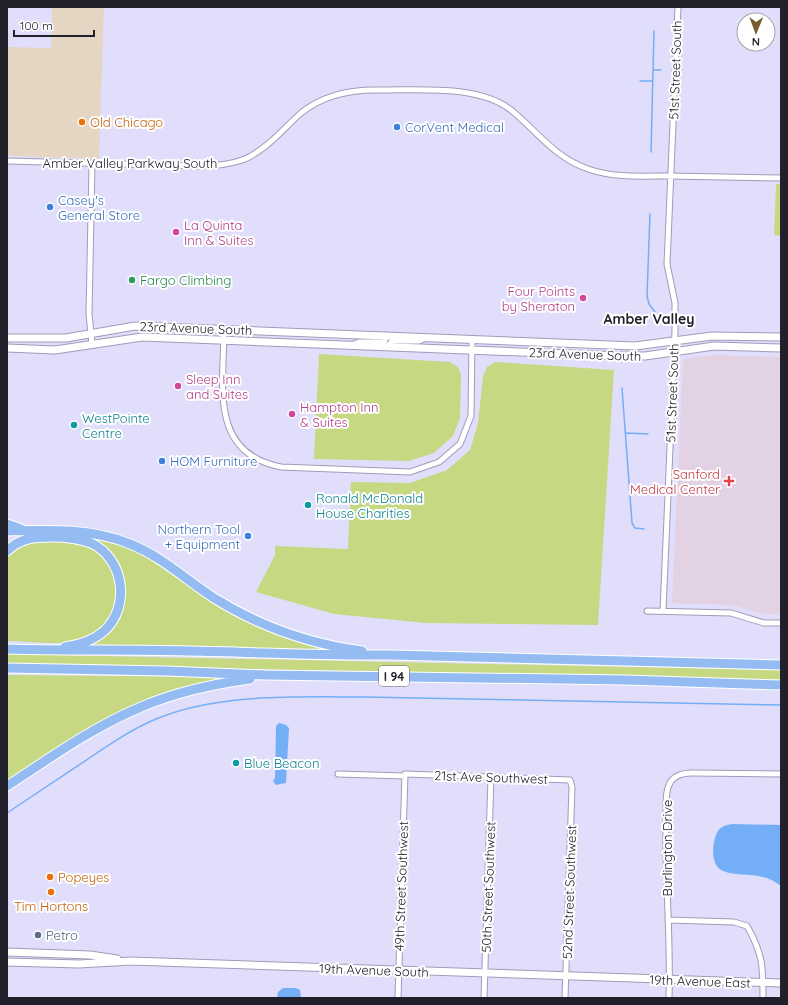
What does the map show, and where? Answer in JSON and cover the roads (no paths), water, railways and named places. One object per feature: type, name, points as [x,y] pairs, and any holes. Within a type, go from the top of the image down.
[{"type":"highway","points":[[7,524],[28,531]]},
{"type":"highway","points":[[7,531],[83,531],[130,544],[159,559],[214,598],[250,618],[311,641],[391,655]]},
{"type":"highway","points":[[7,551],[19,542],[36,537],[78,539],[92,544],[101,550],[112,561],[118,573],[121,584],[117,611],[105,630],[86,642],[39,650]]},
{"type":"highway","name":"I 94","points":[[7,649],[187,651],[333,656],[391,655],[781,665]]},
{"type":"highway","name":"I 94","points":[[7,668],[274,675],[611,680],[781,685]]},
{"type":"highway","points":[[7,786],[98,728],[141,707],[182,692],[230,681],[274,675]]},
{"type":"street","name":"51st Street South","points":[[663,611],[675,303],[667,264],[672,176],[678,7]]},
{"type":"street","name":"Amber Valley Parkway South","points":[[7,161],[198,166],[227,164],[244,159],[260,150],[302,113],[314,105],[340,93],[359,90],[451,91],[477,96],[510,109],[554,151],[570,162],[588,169],[623,176],[781,178]]},
{"type":"street","points":[[92,164],[89,314],[92,344]]},
{"type":"street","name":"23rd Avenue South","points":[[7,338],[66,338],[135,326],[635,346],[712,336],[781,337]]},
{"type":"street","points":[[224,329],[222,391],[224,417],[236,441],[253,457],[265,464],[280,467],[410,472],[439,462],[460,444],[470,416],[472,339]]},
{"type":"street","name":"23rd Avenue South","points":[[354,344],[359,342],[382,342],[385,341],[386,335]]},
{"type":"street","name":"23rd Avenue South","points":[[7,348],[55,350],[142,336],[645,356],[714,346],[781,348]]},
{"type":"street","name":"23rd Avenue South","points":[[388,346],[392,341],[419,341],[428,337]]},
{"type":"street","points":[[648,611],[731,613],[764,623],[781,623]]},
{"type":"street","name":"Burlington Drive","points":[[669,998],[670,980],[666,887],[667,798],[669,784],[674,778],[681,774],[692,772],[781,774]]},
{"type":"street","name":"21st Ave Southwest","points":[[338,774],[570,780],[572,786]]},
{"type":"street","name":"49th Street Southwest","points":[[398,998],[405,775]]},
{"type":"street","name":"50th Street Southwest","points":[[484,998],[491,777]]},
{"type":"street","name":"52nd Street Southwest","points":[[565,998],[572,786]]},
{"type":"street","points":[[668,920],[734,922],[747,926],[756,942],[763,962],[763,998]]},
{"type":"street","name":"19th Avenue South","points":[[7,952],[90,955],[131,961]]},
{"type":"street","name":"19th Avenue South","points":[[7,962],[79,964],[131,961],[618,979]]},
{"type":"street","name":"19th Avenue East","points":[[618,979],[781,983]]},
{"type":"water","points":[[279,723],[286,725],[289,728],[286,783],[276,785],[273,781],[275,778],[276,726]]},
{"type":"water","points":[[733,824],[781,825],[781,886],[766,878],[728,873],[718,867],[715,863],[713,854],[716,835],[722,827]]},
{"type":"water","points":[[283,988],[296,988],[300,990],[301,998],[277,998],[278,992]]},
{"type":"waterway","points":[[651,152],[654,31]]},
{"type":"waterway","points":[[653,70],[661,70]]},
{"type":"waterway","points":[[640,81],[653,81]]},
{"type":"waterway","points":[[650,214],[647,296],[649,304],[655,312]]},
{"type":"waterway","points":[[622,388],[632,523],[635,528],[644,529]]},
{"type":"waterway","points":[[626,433],[648,434]]},
{"type":"waterway","points":[[7,813],[113,742],[147,723],[180,711],[231,701],[285,697],[364,697],[781,705]]},
{"type":"place","name":"Old Chicago","points":[[82,122]]},
{"type":"place","name":"CorVent Medical","points":[[397,127]]},
{"type":"place","name":"Casey's General Store","points":[[50,207]]},
{"type":"place","name":"La Quinta Inn & Suites","points":[[176,232]]},
{"type":"place","name":"Fargo Climbing","points":[[132,280]]},
{"type":"place","name":"Four Points by Sheraton","points":[[583,298]]},
{"type":"place","name":"Sleep Inn and Suites","points":[[178,386]]},
{"type":"place","name":"Hampton Inn & Suites","points":[[292,414]]},
{"type":"place","name":"WestPointe Centre","points":[[74,425]]},
{"type":"place","name":"HOM Furniture","points":[[162,461]]},
{"type":"place","name":"Sanford Medical Center","points":[[729,481]]},
{"type":"place","name":"Ronald McDonald House Charities","points":[[308,505]]},
{"type":"place","name":"Northern Tool + Equipment","points":[[248,536]]},
{"type":"place","name":"Blue Beacon","points":[[236,763]]},
{"type":"place","name":"Popeyes","points":[[50,877]]},
{"type":"place","name":"Tim Hortons","points":[[51,892]]},
{"type":"place","name":"Petro","points":[[38,935]]},
{"type":"district","name":"Amber Valley","points":[[649,319]]}]
